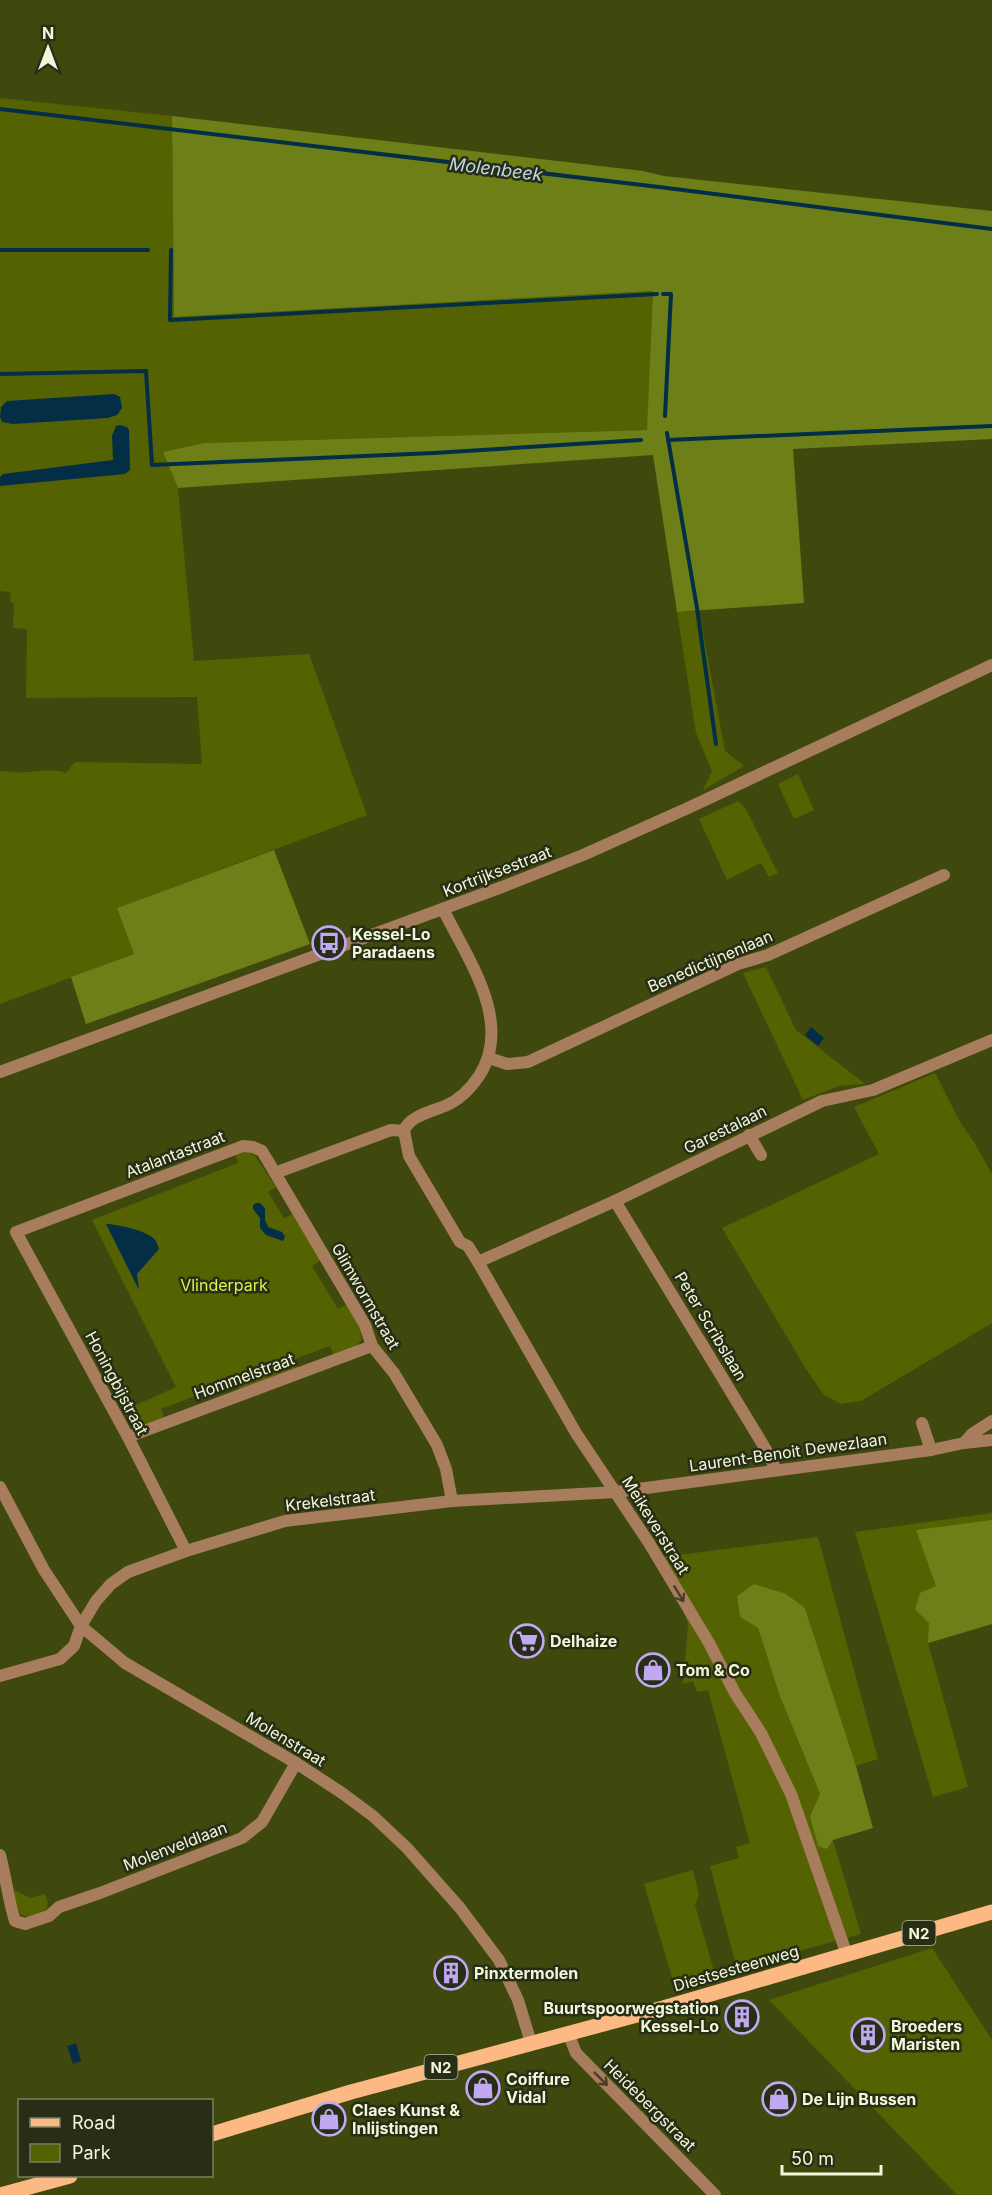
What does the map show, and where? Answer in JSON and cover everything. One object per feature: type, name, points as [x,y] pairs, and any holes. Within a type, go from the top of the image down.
[{"type":"main road","name":"Diestsesteenweg","points":[[213,2134],[351,2092],[847,1955],[992,1912]]},
{"type":"main road","points":[[0,2195],[63,2177]]},
{"type":"street","name":"Kortrijksestraat","points":[[0,1072],[444,909],[583,855],[992,664]]},
{"type":"street","name":"Benedictijnenlaan","points":[[489,1058],[507,1064],[528,1062],[738,964],[768,955],[944,875]]},
{"type":"street","points":[[275,1173],[391,1130],[404,1131],[409,1122],[452,1103],[477,1079],[491,1050],[490,1011],[483,990],[444,909]]},
{"type":"street","name":"Garestalaan","points":[[478,1262],[615,1201],[822,1101],[873,1090],[992,1040]]},
{"type":"street","name":"Meikeverstraat","points":[[404,1131],[410,1156],[460,1242],[468,1246],[478,1262],[576,1433],[616,1492],[709,1643],[735,1693],[762,1733],[791,1794],[847,1955]]},
{"type":"street","points":[[749,1135],[761,1155]]},
{"type":"street","name":"Atalantastraat","points":[[16,1232],[243,1146],[262,1151],[275,1173]]},
{"type":"street","name":"Glimwormstraat","points":[[275,1173],[365,1325],[372,1346],[394,1373],[437,1445],[446,1468],[452,1502]]},
{"type":"street","name":"Peter Scribslaan","points":[[615,1201],[768,1453],[776,1470]]},
{"type":"street","name":"Honingbijstraat","points":[[16,1232],[128,1437],[186,1551]]},
{"type":"street","name":"Hommelstraat","points":[[128,1437],[372,1346]]},
{"type":"street","name":"Laurent-Benoit Dewezlaan","points":[[964,1443],[972,1434],[992,1421]]},
{"type":"street","points":[[922,1424],[932,1450]]},
{"type":"street","name":"Laurent-Benoit Dewezlaan","points":[[616,1492],[992,1440]]},
{"type":"street","name":"Molenstraat","points":[[0,1487],[44,1570],[81,1626],[126,1663],[296,1763],[374,1816],[407,1848],[460,1908],[500,1960],[509,1978],[531,2043]]},
{"type":"street","name":"Krekelstraat","points":[[0,1676],[60,1659],[74,1646],[81,1626],[96,1601],[111,1584],[128,1572],[186,1551],[285,1521],[452,1502],[616,1492]]},
{"type":"street","name":"Molenveldlaan","points":[[0,1855],[8,1885],[7,1895],[15,1921],[25,1924],[49,1916],[59,1907],[242,1838],[262,1822],[296,1763]]},
{"type":"street","name":"Heidebergstraat","points":[[568,2033],[576,2053],[715,2195]]},
{"type":"green space","points":[[0,98],[172,116],[174,317],[653,291],[648,430],[204,443],[163,452],[178,488],[194,661],[309,654],[367,815],[117,908],[134,954],[0,1004],[0,771],[51,770],[66,773],[75,762],[202,764],[197,697],[26,698],[27,629],[13,628],[14,603],[11,603],[10,592],[0,591]]},
{"type":"green space","points":[[172,116],[643,171],[664,176],[992,211],[992,439],[793,449],[804,603],[677,612],[653,455],[178,488],[163,452],[204,443],[647,430],[653,291],[174,317]]},
{"type":"green space","points":[[699,611],[725,751],[744,766],[703,790],[712,771],[696,733],[677,612]]},
{"type":"green space","points":[[798,774],[814,810],[794,819],[778,784]]},
{"type":"green space","points":[[738,801],[746,809],[778,873],[769,877],[761,863],[727,880],[699,819]]},
{"type":"green space","points":[[274,850],[310,944],[86,1024],[71,977],[134,954],[117,908]]},
{"type":"green space","points":[[766,967],[796,1030],[865,1084],[839,1086],[803,1100],[743,973]]},
{"type":"green space","points":[[935,1073],[960,1122],[992,1174],[992,1323],[861,1401],[841,1404],[824,1395],[806,1369],[722,1228],[879,1154],[854,1107]]},
{"type":"green space","name":"Vlinderpark","points":[[247,1152],[254,1155],[276,1187],[268,1192],[284,1218],[292,1214],[321,1260],[312,1266],[338,1309],[347,1304],[361,1331],[361,1341],[355,1347],[334,1355],[330,1346],[295,1359],[298,1369],[239,1390],[235,1381],[161,1409],[164,1418],[144,1426],[131,1423],[123,1411],[176,1387],[92,1220],[238,1163],[235,1153]]},
{"type":"green space","points":[[992,1513],[992,1624],[928,1643],[968,1787],[933,1797],[855,1532]]},
{"type":"green space","points":[[992,1520],[992,1624],[928,1643],[929,1623],[915,1609],[920,1593],[936,1586],[916,1530]]},
{"type":"green space","points":[[818,1537],[878,1759],[856,1766],[805,1608],[754,1584],[737,1597],[740,1617],[758,1628],[779,1694],[820,1794],[810,1816],[833,1840],[861,1934],[744,1966],[735,1962],[710,1866],[739,1858],[736,1847],[750,1843],[708,1690],[697,1692],[693,1681],[683,1684],[688,1624],[663,1557]]},
{"type":"green space","points":[[754,1584],[786,1594],[805,1608],[856,1766],[873,1828],[833,1840],[827,1849],[818,1846],[810,1816],[820,1794],[779,1694],[758,1628],[740,1617],[737,1596]]},
{"type":"green space","points":[[693,1870],[699,1895],[695,1905],[714,1971],[710,1977],[675,1987],[644,1884]]},
{"type":"green space","points":[[15,1890],[30,1898],[45,1894],[48,1903],[46,1912],[28,1917],[20,1914],[14,1895]]},
{"type":"green space","points":[[932,1948],[992,2040],[992,2195],[957,2195],[769,2000]]},
{"type":"water","points":[[114,394],[120,397],[122,408],[117,415],[108,418],[13,424],[2,422],[0,417],[1,407],[7,401]]},
{"type":"water","points":[[120,425],[129,430],[130,470],[125,474],[0,486],[0,477],[3,474],[113,460],[112,436],[116,426]]},
{"type":"water","points":[[811,1027],[824,1038],[818,1046],[805,1035]]},
{"type":"water","points":[[256,1203],[260,1203],[265,1208],[265,1220],[268,1227],[282,1232],[285,1237],[283,1241],[266,1235],[260,1228],[260,1218],[253,1209]]},
{"type":"water","points":[[106,1224],[139,1231],[152,1237],[156,1242],[159,1249],[137,1274],[139,1290]]},
{"type":"water","points":[[76,2043],[81,2061],[73,2064],[67,2046]]},
{"type":"waterway","name":"Molenbeek","points":[[0,109],[992,229]]},
{"type":"waterway","points":[[0,250],[148,250]]},
{"type":"waterway","points":[[171,250],[170,320],[657,294]]},
{"type":"waterway","points":[[663,294],[671,294],[665,416]]},
{"type":"waterway","points":[[0,374],[146,371],[152,465],[434,453],[641,440]]},
{"type":"waterway","points":[[668,440],[992,426]]},
{"type":"waterway","points":[[667,433],[697,608],[716,744]]},
{"type":"place","name":"Kessel-Lo Paradaens","points":[[329,943]]},
{"type":"place","name":"Delhaize","points":[[527,1641]]},
{"type":"place","name":"Tom & Co","points":[[653,1670]]},
{"type":"place","name":"Pinxtermolen","points":[[451,1973]]},
{"type":"place","name":"Buurtspoorwegstation Kessel-Lo","points":[[742,2017]]},
{"type":"place","name":"Broeders Maristen","points":[[868,2035]]},
{"type":"place","name":"Coiffure Vidal","points":[[483,2088]]},
{"type":"place","name":"De Lijn Bussen","points":[[779,2099]]},
{"type":"place","name":"Claes Kunst & Inlijstingen","points":[[329,2119]]}]
